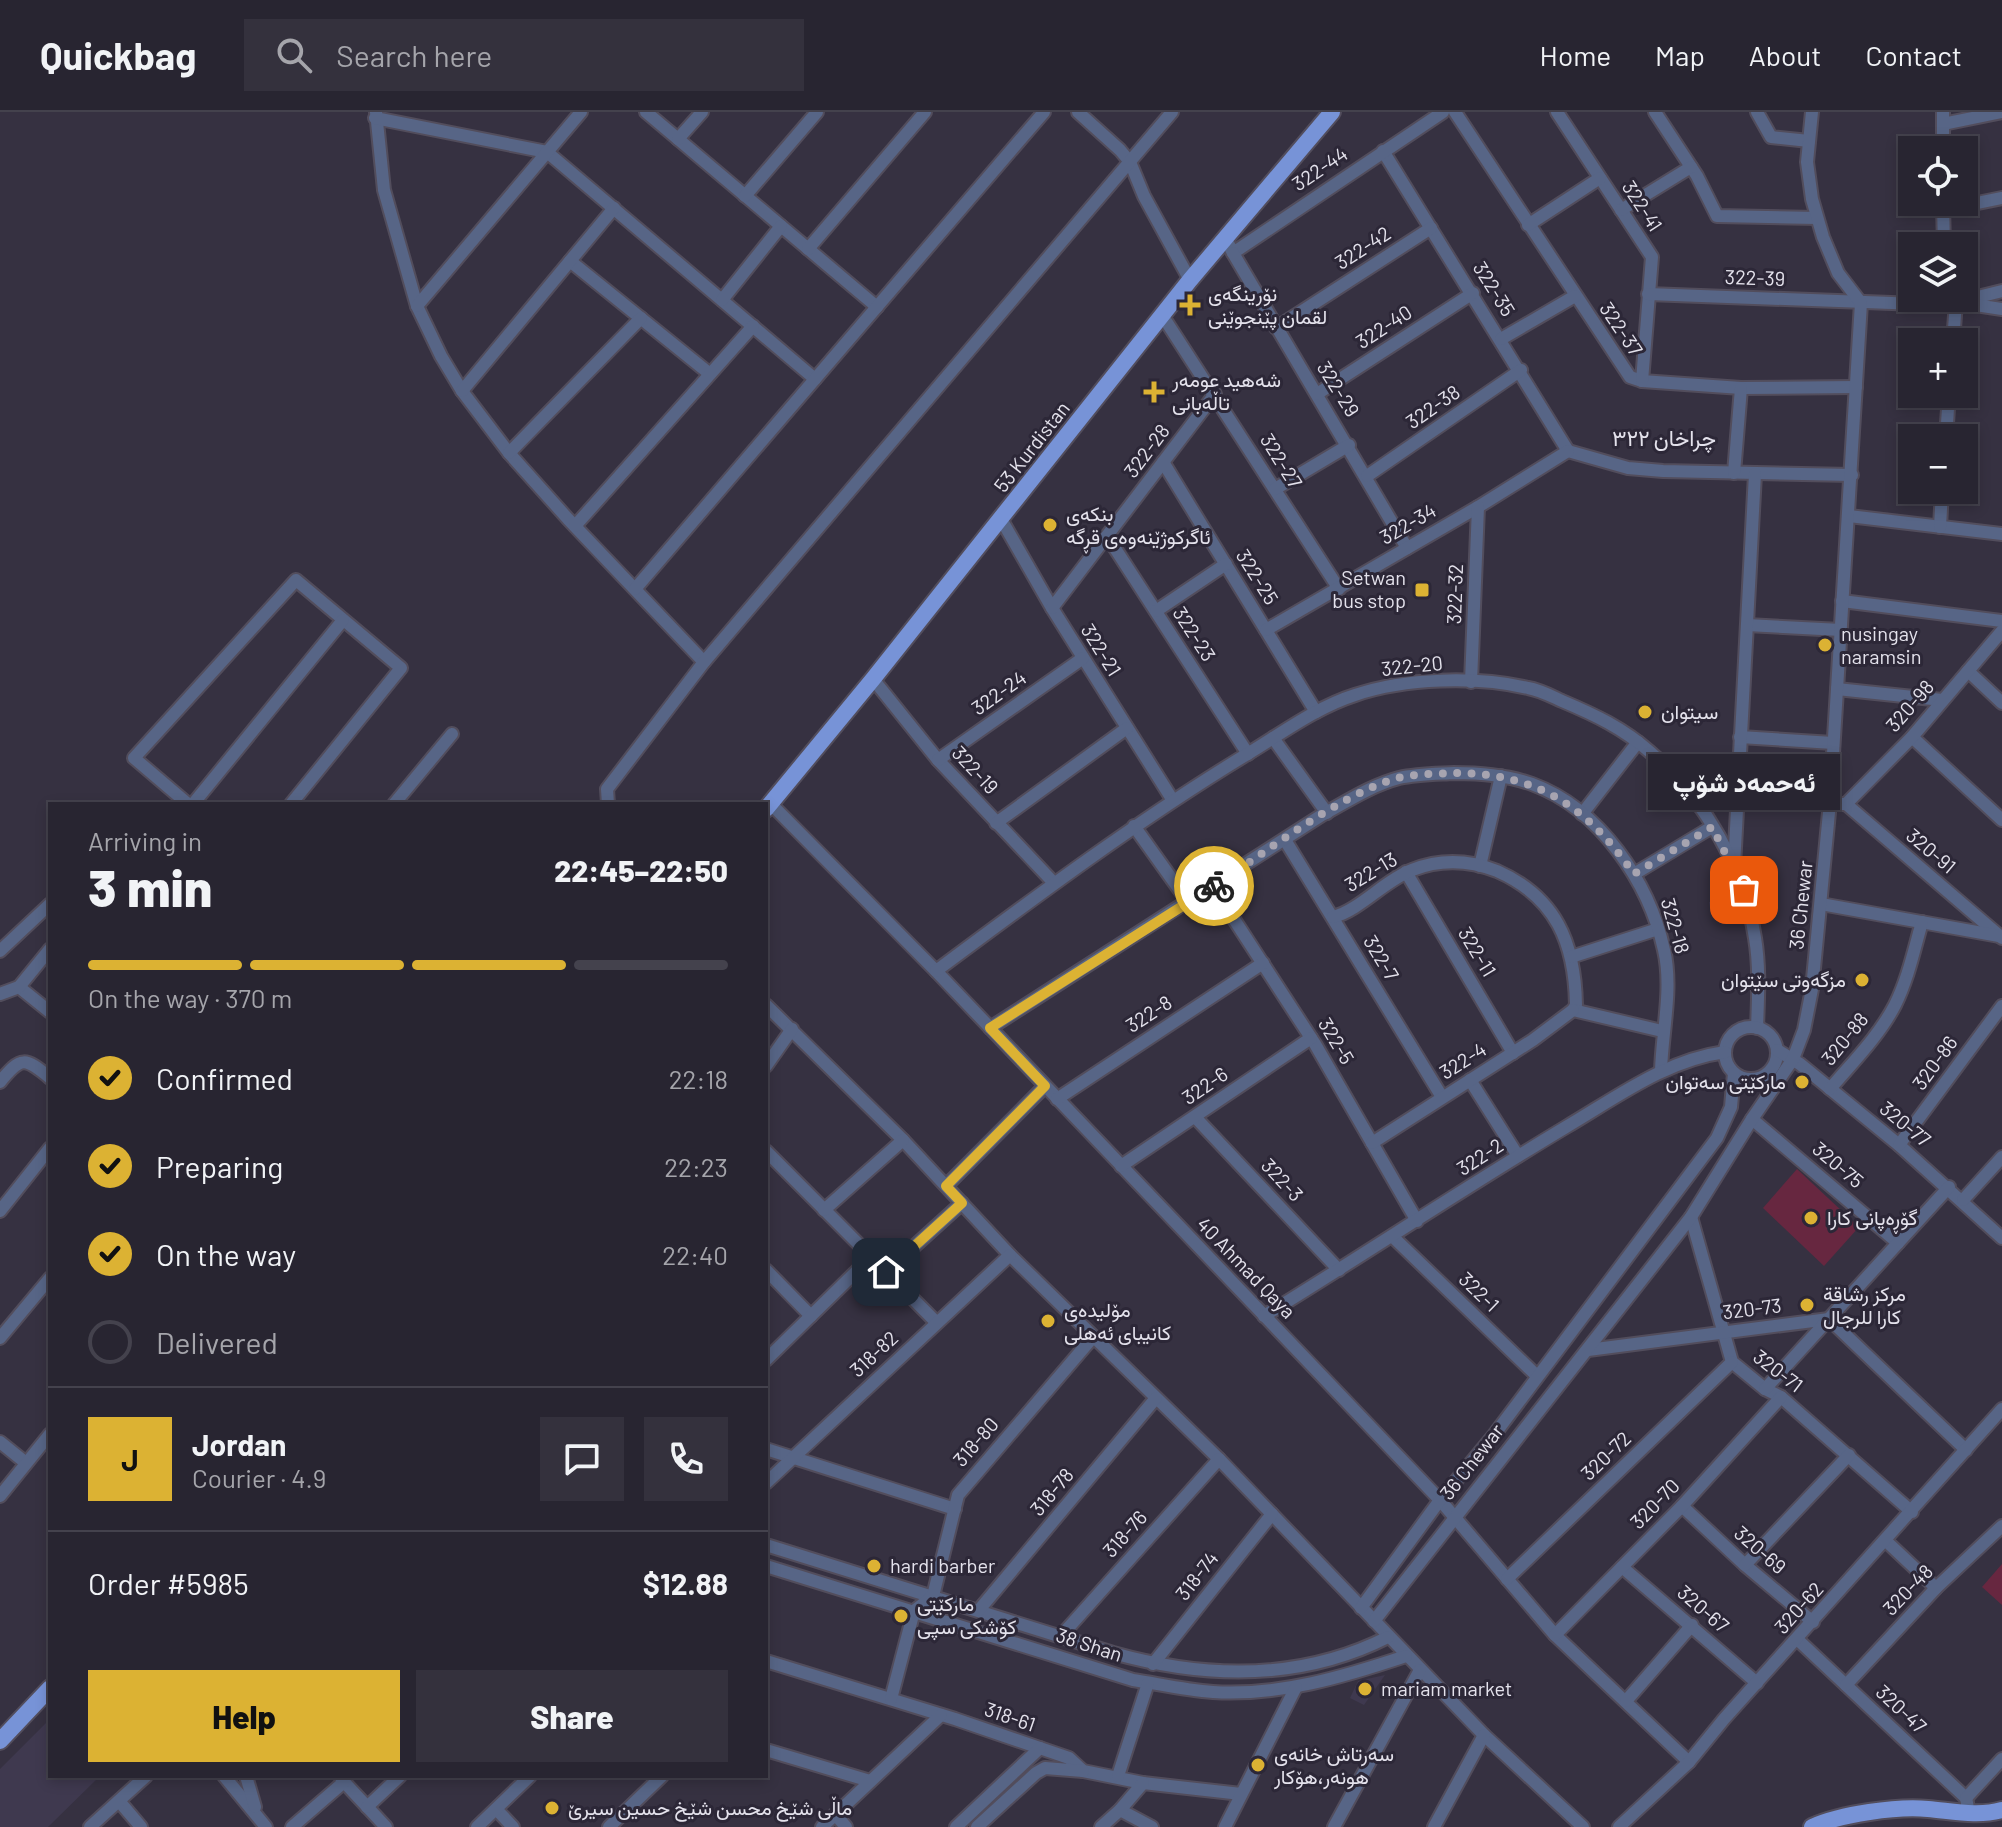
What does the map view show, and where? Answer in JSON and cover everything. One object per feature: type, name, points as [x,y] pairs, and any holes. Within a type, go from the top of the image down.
[{"type":"main road","name":"53 Kurdistan","points":[[769,806],[1190,280],[1230,246],[1332,112]]},
{"type":"main road","points":[[0,1741],[48,1690]]},
{"type":"main road","points":[[1812,1827],[1842,1816],[1923,1808],[1968,1805],[1991,1813],[2002,1810]]},
{"type":"street","points":[[567,129],[570,112]]},
{"type":"street","points":[[417,306],[581,112]]},
{"type":"street","points":[[646,112],[877,307]]},
{"type":"street","points":[[678,139],[702,112]]},
{"type":"street","points":[[745,196],[817,112]]},
{"type":"street","points":[[808,249],[925,112]]},
{"type":"street","points":[[635,589],[1044,112]]},
{"type":"street","points":[[1078,112],[1130,162],[1144,196],[1190,280]]},
{"type":"street","points":[[608,802],[607,789],[704,662],[1172,112]]},
{"type":"street","name":"322-44","points":[[1230,246],[1443,112]]},
{"type":"street","name":"322-37","points":[[1455,112],[1619,365],[1630,377],[1642,381],[1741,388],[1856,387]]},
{"type":"street","name":"322-41","points":[[1557,112],[1652,257],[1642,381]]},
{"type":"street","points":[[1655,112],[1691,167],[1717,216],[1817,218]]},
{"type":"street","points":[[1757,112],[1771,137],[1809,141]]},
{"type":"street","points":[[1812,112],[1807,162],[1812,199],[1838,273],[1861,303]]},
{"type":"street","points":[[1943,118],[2002,112]]},
{"type":"street","points":[[704,662],[509,453],[462,391],[417,306],[384,190],[375,115],[547,152],[815,379]]},
{"type":"street","name":"322-35","points":[[1383,151],[1521,370],[1568,451]]},
{"type":"street","points":[[1621,210],[1691,167]]},
{"type":"street","points":[[1528,225],[1600,178]]},
{"type":"street","points":[[1978,201],[2002,198]]},
{"type":"street","points":[[462,391],[614,208]]},
{"type":"street","points":[[722,300],[781,226]]},
{"type":"street","name":"322-42","points":[[1276,328],[1431,228]]},
{"type":"street","name":"322-29","points":[[1230,246],[1407,548]]},
{"type":"street","points":[[570,261],[710,374]]},
{"type":"street","points":[[1978,296],[2002,291]]},
{"type":"street","name":"322-40","points":[[1317,394],[1473,293]]},
{"type":"street","name":"322-39","points":[[1648,294],[1898,303]]},
{"type":"street","points":[[1501,339],[1575,296]]},
{"type":"street","name":"36 Chewar","points":[[1374,1621],[1691,1217],[1793,1059],[1804,1030],[1812,989],[1830,802],[1861,303]]},
{"type":"street","points":[[1978,306],[2002,309]]},
{"type":"street","name":"322-27","points":[[1162,315],[1339,589]]},
{"type":"street","points":[[509,453],[641,318]]},
{"type":"street","points":[[575,526],[753,326]]},
{"type":"street","name":"322-38","points":[[1367,476],[1521,370]]},
{"type":"street","points":[[1734,473],[1741,388]]},
{"type":"street","name":"322-28","points":[[1052,608],[1215,394]]},
{"type":"street","points":[[1275,489],[1349,445]]},
{"type":"street","points":[[1568,451],[1628,468],[1852,475]]},
{"type":"street","name":"322-34","points":[[1266,630],[1568,451]]},
{"type":"street","name":"322-25","points":[[1163,462],[1316,712]]},
{"type":"street","points":[[1734,867],[1755,474]]},
{"type":"street","points":[[1940,527],[1941,504]]},
{"type":"street","name":"322-32","points":[[1471,682],[1478,507]]},
{"type":"street","points":[[1849,516],[2002,534]]},
{"type":"street","name":"322-21","points":[[1001,519],[1052,608],[1172,799]]},
{"type":"street","name":"322-23","points":[[1107,536],[1248,754]]},
{"type":"street","points":[[1156,611],[1226,564]]},
{"type":"street","points":[[172,799],[134,758],[296,580],[401,668],[293,802]]},
{"type":"street","points":[[1842,601],[2002,621]]},
{"type":"street","points":[[192,802],[343,620]]},
{"type":"street","points":[[1747,625],[1841,630]]},
{"type":"street","name":"320-98","points":[[1846,804],[1912,737],[2002,631]]},
{"type":"street","name":"322-24","points":[[938,760],[1083,658]]},
{"type":"street","points":[[1968,671],[2002,703]]},
{"type":"street","name":"322-19","points":[[873,679],[938,760],[1054,883]]},
{"type":"street","name":"322-20","points":[[936,971],[1172,799],[1316,712],[1353,695],[1387,687],[1420,682],[1471,682],[1531,688],[1596,715],[1621,728],[1638,742],[1677,776],[1694,796],[1744,890],[1755,940],[1757,1028]]},
{"type":"street","points":[[1837,689],[1942,700]]},
{"type":"street","points":[[996,823],[1127,728]]},
{"type":"street","points":[[396,802],[452,734]]},
{"type":"street","points":[[1740,737],[1833,743]]},
{"type":"street","points":[[1912,737],[2002,820]]},
{"type":"street","points":[[1273,738],[1327,813]]},
{"type":"street","points":[[1582,814],[1638,742]]},
{"type":"street","name":"322-18","points":[[990,1028],[1327,813],[1398,778],[1455,773],[1501,776],[1534,785],[1582,814],[1634,874],[1650,905],[1667,972],[1661,1071]]},
{"type":"street","points":[[1480,866],[1501,776]]},
{"type":"street","points":[[1830,802],[1846,804]]},
{"type":"street","name":"320-91","points":[[1846,804],[2001,937]]},
{"type":"street","name":"40 Ahmad Qaya","points":[[769,806],[936,971],[1440,1500],[1555,1635],[1689,1762]]},
{"type":"street","points":[[1134,826],[1189,903]]},
{"type":"street","points":[[1634,874],[1712,827]]},
{"type":"street","name":"322-7","points":[[1285,840],[1442,1097]]},
{"type":"street","name":"322-13","points":[[1333,917],[1406,872],[1446,861],[1480,866],[1513,879],[1536,894],[1555,917],[1571,957],[1576,991],[1573,1010]]},
{"type":"street","name":"322-11","points":[[1406,872],[1513,1053]]},
{"type":"street","name":"322-5","points":[[1213,887],[1311,1038],[1417,1221]]},
{"type":"street","points":[[1821,904],[2001,937]]},
{"type":"street","points":[[0,951],[48,906]]},
{"type":"street","name":"320-88","points":[[1830,1089],[1894,1008],[1905,984],[1922,922]]},
{"type":"street","points":[[1571,957],[1658,929]]},
{"type":"street","points":[[0,994],[19,987],[48,951]]},
{"type":"street","name":"322-8","points":[[1057,1099],[1263,963]]},
{"type":"street","points":[[19,987],[48,1010]]},
{"type":"street","name":"320-86","points":[[1899,1145],[2002,1006]]},
{"type":"street","points":[[768,1007],[903,1140],[1010,1255],[1219,1459],[1484,1735],[1583,1827]]},
{"type":"street","points":[[1573,1010],[1662,1031]]},
{"type":"street","name":"322-4","points":[[1372,1143],[1513,1053],[1573,1010]]},
{"type":"street","points":[[1361,1608],[1717,1138],[1731,1107],[1734,1073],[1725,1052],[1730,1038],[1736,1033],[1757,1028],[1770,1036],[1777,1050],[1772,1089]]},
{"type":"street","points":[[768,1063],[792,1029]]},
{"type":"street","name":"322-6","points":[[1121,1166],[1311,1038]]},
{"type":"street","name":"320-77","points":[[1777,1050],[1793,1059],[1899,1145],[2002,1238]]},
{"type":"street","name":"322-2","points":[[1264,1316],[1518,1156],[1661,1071],[1692,1058],[1725,1052]]},
{"type":"street","points":[[0,1082],[14,1065],[22,1061],[31,1062],[48,1076]]},
{"type":"street","points":[[1734,1073],[1750,1079],[1767,1074],[1773,1067]]},
{"type":"street","points":[[1470,1080],[1518,1156]]},
{"type":"street","points":[[946,1186],[1045,1086]]},
{"type":"street","name":"322-3","points":[[1195,1117],[1339,1270]]},
{"type":"street","name":"320-75","points":[[1752,1119],[1898,1243]]},
{"type":"street","points":[[824,1210],[903,1140]]},
{"type":"street","points":[[0,1211],[48,1151]]},
{"type":"street","points":[[768,1153],[936,1322]]},
{"type":"street","points":[[1963,1200],[2002,1157]]},
{"type":"street","points":[[1765,1389],[1949,1187]]},
{"type":"street","points":[[886,1272],[962,1203]]},
{"type":"street","name":"320-71","points":[[1691,1217],[1732,1362],[1765,1389],[1781,1397],[1912,1512]]},
{"type":"street","name":"322-1","points":[[1392,1236],[1537,1376]]},
{"type":"street","name":"318-82","points":[[768,1481],[1010,1255]]},
{"type":"street","points":[[768,1358],[871,1257]]},
{"type":"street","points":[[768,1272],[811,1316]]},
{"type":"street","points":[[0,1338],[48,1280]]},
{"type":"street","points":[[1829,1319],[1966,1450]]},
{"type":"street","name":"320-73","points":[[1588,1350],[1829,1319]]},
{"type":"street","name":"318-80","points":[[933,1596],[958,1495],[1093,1337]]},
{"type":"street","name":"320-72","points":[[1507,1579],[1732,1362]]},
{"type":"street","name":"320-70","points":[[1555,1635],[1682,1506],[1781,1397]]},
{"type":"street","name":"318-78","points":[[979,1610],[1156,1398]]},
{"type":"street","name":"320-62","points":[[1619,1827],[1689,1762],[1966,1450],[2000,1417]]},
{"type":"street","points":[[0,1496],[48,1436]]},
{"type":"street","points":[[0,1442],[26,1463]]},
{"type":"street","points":[[768,1450],[955,1509]]},
{"type":"street","points":[[1745,1565],[1849,1455]]},
{"type":"street","name":"318-76","points":[[1061,1636],[1219,1459]]},
{"type":"street","name":"320-69","points":[[1682,1506],[1745,1565],[1813,1622]]},
{"type":"street","name":"318-74","points":[[1153,1664],[1272,1514]]},
{"type":"street","name":"320-48","points":[[1846,1685],[1936,1588],[2002,1526]]},
{"type":"street","points":[[1886,1541],[1936,1588]]},
{"type":"street","name":"38 Shan","points":[[768,1546],[1153,1664],[1216,1672],[1269,1671],[1316,1664],[1363,1650],[1388,1637]]},
{"type":"street","name":"38 Shan","points":[[768,1567],[1148,1683],[1215,1692],[1296,1687],[1321,1683],[1406,1656]]},
{"type":"street","name":"320-67","points":[[1622,1567],[1757,1683]]},
{"type":"street","points":[[891,1699],[914,1611],[933,1596]]},
{"type":"street","points":[[1626,1701],[1692,1625]]},
{"type":"street","name":"320-47","points":[[1797,1639],[1968,1805]]},
{"type":"street","name":"318-61","points":[[768,1662],[1069,1758],[1083,1771],[1143,1783],[1241,1794]]},
{"type":"street","points":[[1334,1827],[1420,1670]]},
{"type":"street","points":[[1118,1776],[1148,1683]]},
{"type":"street","points":[[1225,1827],[1296,1687]]},
{"type":"street","points":[[822,1827],[941,1715]]},
{"type":"street","points":[[1435,1826],[1484,1735]]},
{"type":"street","points":[[956,1827],[1040,1748]]},
{"type":"street","points":[[768,1751],[870,1781]]},
{"type":"street","points":[[1968,1805],[2002,1759]]},
{"type":"street","points":[[977,1827],[1045,1768],[1083,1771]]},
{"type":"street","points":[[90,1827],[144,1778]]},
{"type":"street","points":[[226,1778],[266,1827]]},
{"type":"street","points":[[246,1778],[251,1799],[266,1827]]},
{"type":"street","points":[[367,1807],[398,1778]]},
{"type":"street","points":[[477,1827],[528,1778]]},
{"type":"street","points":[[609,1827],[660,1778]]},
{"type":"street","points":[[292,1827],[342,1779],[386,1827]]},
{"type":"street","points":[[1101,1827],[1143,1783]]},
{"type":"street","points":[[119,1801],[141,1827]]},
{"type":"street","points":[[496,1809],[513,1827]]},
{"type":"street","points":[[1120,1810],[1152,1827]]},
{"type":"street","points":[[835,1814],[846,1827]]},
{"type":"shaded area","points":[[1731,897],[1734,911],[1711,915],[1709,902]]},
{"type":"shaded area","name":"گۆڕەپانی کارا","points":[[1797,1169],[1859,1227],[1824,1266],[1763,1208]]},
{"type":"shaded area","points":[[2002,1564],[2002,1605],[1982,1587]]},
{"type":"shaded area","name":"mariam market","points":[[1385,1675],[1364,1705],[1350,1698],[1358,1681]]},
{"type":"shaded area","points":[[48,1721],[48,1778],[98,1778],[48,1827],[0,1827],[0,1769]]},
{"type":"way so far","points":[[1214,886],[1322,815],[1379,786],[1398,778],[1469,773],[1515,779],[1557,797],[1592,823],[1634,874],[1712,827],[1744,890]]},
{"type":"place","name":"نۆرینگەی لقمان پێنجوێنی","points":[[1190,305]]},
{"type":"place","name":"شەهید عومەر تاڵەبانی","points":[[1154,392]]},
{"type":"place","name":"بنکەی ئاگرکوژێنەوەی قڕگە","points":[[1050,525]]},
{"type":"place","name":"Setwan bus stop","points":[[1422,590]]},
{"type":"place","name":"nusingay naramsin","points":[[1825,645]]},
{"type":"place","name":"سيتوان","points":[[1645,712]]},
{"type":"place","name":"ئەحمەد شۆپ","points":[[1744,890]]},
{"type":"place","name":"مزگەوتی سێتوان","points":[[1862,980]]},
{"type":"place","name":"مارکێتی سەتوان","points":[[1802,1082]]},
{"type":"place","name":"گۆڕەپانی کارا","points":[[1811,1218]]},
{"type":"place","name":"مركز رشاقة كارا للرجال","points":[[1807,1305]]},
{"type":"place","name":"مۆلیدەی کانیبای ئەهلی","points":[[1048,1321]]},
{"type":"place","name":"hardi barber","points":[[874,1566]]},
{"type":"place","name":"مارکێتی کۆشکی سپی","points":[[901,1616]]},
{"type":"place","name":"mariam market","points":[[1365,1689]]},
{"type":"place","name":"سەرتاش خانەی ھونەر،ھۆکار","points":[[1258,1765]]},
{"type":"place","name":"ماڵی شێخ محسن شێخ حسین سیرێ","points":[[552,1808]]},
{"type":"district","name":"چراخان ٣٢٢","points":[[1664,438]]},
{"type":"route","points":[[886,1272],[962,1203],[946,1186],[1045,1086],[990,1028],[1214,886]]}]
